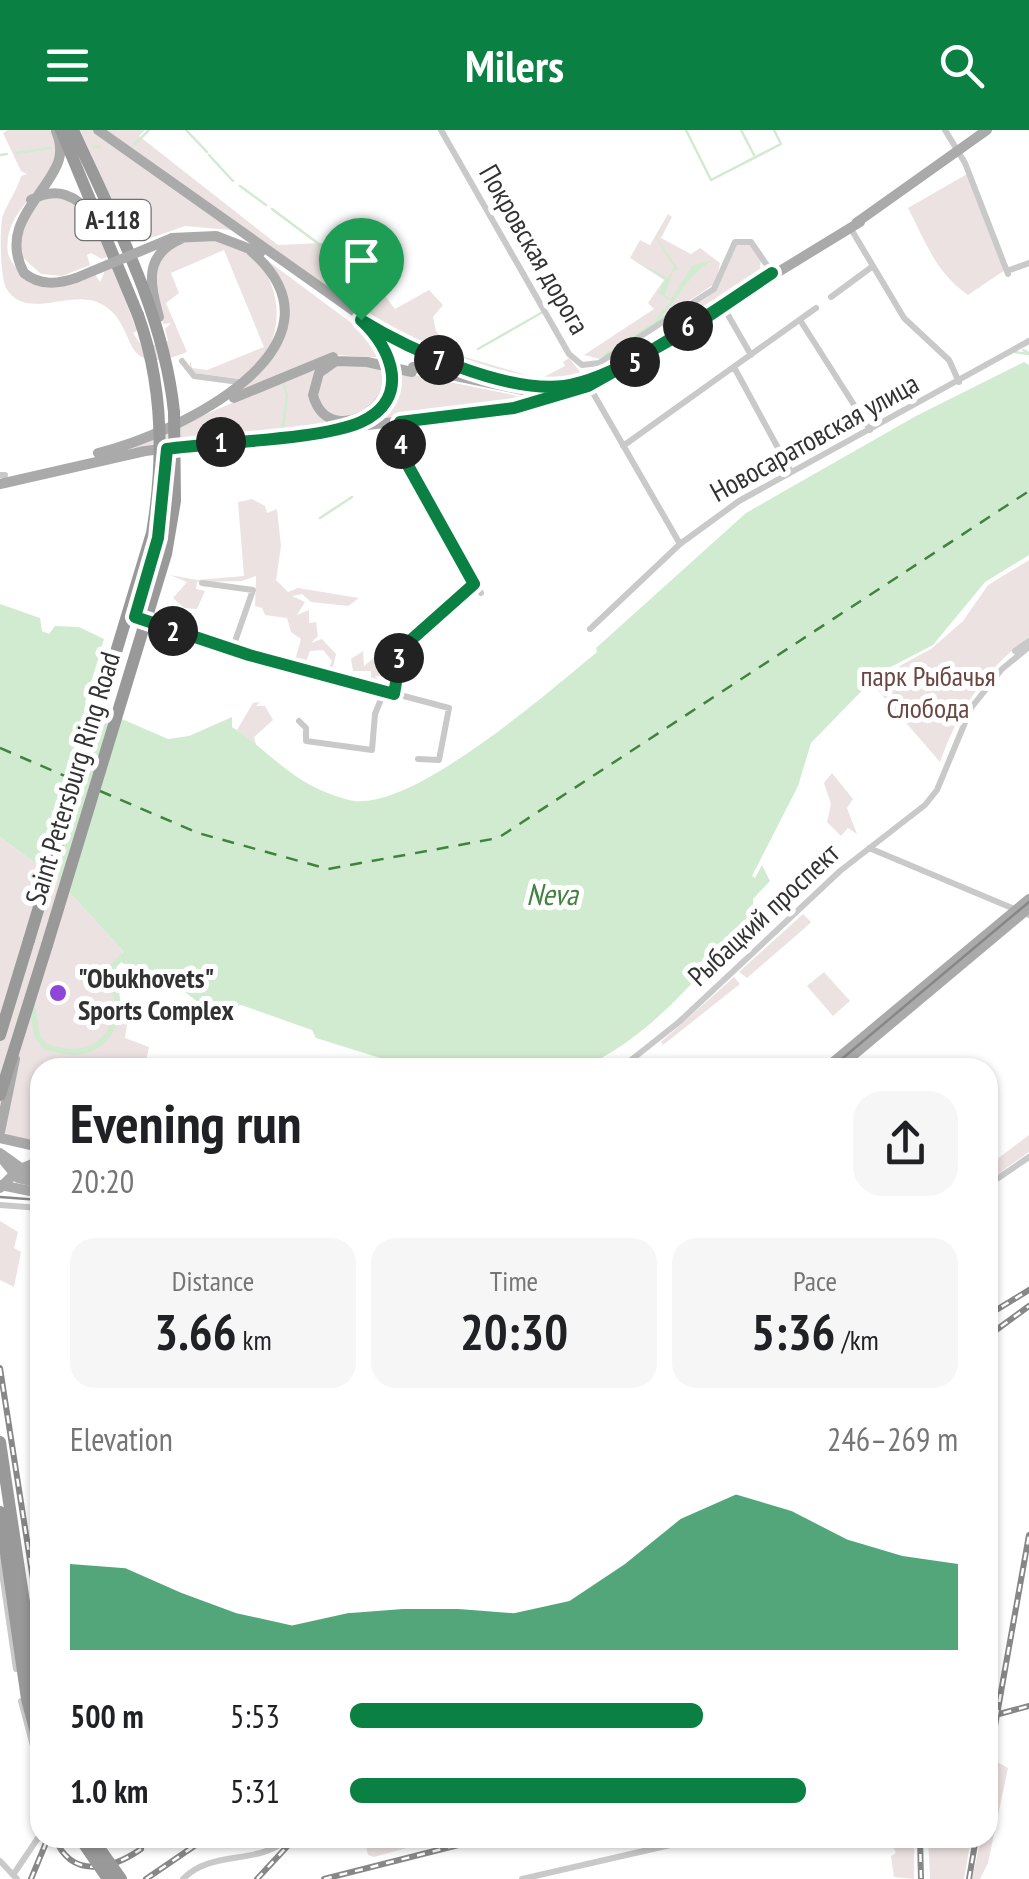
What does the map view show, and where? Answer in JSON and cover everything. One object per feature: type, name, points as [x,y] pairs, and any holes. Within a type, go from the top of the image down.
[{"type":"highway","name":"Saint Petersburg Ring Road","points":[[0,1096],[166,554],[176,462],[168,367],[58,130]]},
{"type":"highway","name":"Saint Petersburg Ring Road","points":[[0,1035],[152,533],[158,500],[159,411],[144,313],[73,130]]},
{"type":"highway","points":[[0,1442],[30,1642]]},
{"type":"highway","points":[[0,1512],[30,1710]]},
{"type":"highway","points":[[87,1848],[108,1879]]},
{"type":"highway","points":[[99,1848],[121,1879]]},
{"type":"main road","points":[[58,130],[57,167],[15,211],[8,243],[13,258],[28,276],[46,283],[76,276],[170,236],[215,229],[268,252]]},
{"type":"main road","points":[[98,130],[361,320],[402,345],[454,364],[541,386],[587,383]]},
{"type":"main road","points":[[1,480],[120,447],[319,360],[367,360],[543,392],[587,383],[856,225],[987,130]]},
{"type":"main road","points":[[76,276],[46,278],[23,265],[12,240],[19,213],[44,194],[66,194],[80,202],[104,230]]},
{"type":"main road","points":[[168,367],[150,283],[153,263],[170,244],[199,235]]},
{"type":"main road","points":[[170,236],[233,240],[260,253],[364,329],[385,354],[390,378],[374,409],[343,422],[322,413],[312,393],[321,370],[336,361],[367,360]]},
{"type":"main road","points":[[205,409],[250,379],[276,344],[282,306],[268,270],[233,240]]},
{"type":"main road","points":[[1,480],[105,458],[514,408],[564,395],[724,308],[773,274]]},
{"type":"main road","points":[[334,429],[368,418],[392,386],[389,354],[361,320]]},
{"type":"main road","points":[[412,369],[522,394],[564,395]]},
{"type":"main road","points":[[850,1058],[1024,911],[1029,899]]},
{"type":"main road","points":[[839,1058],[1024,911]]},
{"type":"main road","points":[[20,1031],[0,1135],[30,1144]]},
{"type":"main road","points":[[0,1154],[18,1178],[30,1181]]},
{"type":"main road","points":[[2,1185],[14,1172],[30,1165]]},
{"type":"main road","points":[[2,1185],[30,1191]]},
{"type":"street","name":"Покровская дорога","points":[[441,130],[569,354],[582,365],[599,363],[714,289],[735,242],[754,244],[773,274]]},
{"type":"street","points":[[945,130],[966,164],[1008,273],[1029,263]]},
{"type":"street","points":[[856,225],[873,266],[911,328],[931,340],[948,360],[959,382]]},
{"type":"street","points":[[831,297],[873,266]]},
{"type":"street","points":[[724,308],[752,355]]},
{"type":"street","points":[[624,446],[816,308]]},
{"type":"street","points":[[800,320],[870,430]]},
{"type":"street","name":"Новосаратовская улица","points":[[590,630],[680,544],[739,501],[1029,340]]},
{"type":"street","points":[[182,361],[190,374],[220,381],[250,379]]},
{"type":"street","points":[[734,367],[791,472]]},
{"type":"street","points":[[220,381],[226,387],[224,398]]},
{"type":"street","points":[[587,383],[680,544]]},
{"type":"street","points":[[400,422],[406,462],[481,593]]},
{"type":"street","points":[[167,449],[158,538],[135,617],[232,650],[451,710],[439,760],[418,758]]},
{"type":"street","points":[[202,583],[253,590],[232,650]]},
{"type":"street","points":[[394,694],[402,648],[474,584]]},
{"type":"street","name":"Рыбацкий проспект","points":[[634,1058],[679,1022],[868,848],[925,805],[980,696],[1006,664],[1029,644]]},
{"type":"street","points":[[299,722],[306,728],[306,741],[372,750],[375,714],[384,692]]},
{"type":"street","points":[[868,848],[1024,911]]},
{"type":"street","points":[[998,1178],[1029,1157]]},
{"type":"street","points":[[0,1204],[30,1207]]},
{"type":"street","points":[[0,1559],[30,1733]]},
{"type":"street","points":[[0,1861],[15,1877],[32,1848]]},
{"type":"street","points":[[183,1879],[206,1862],[270,1848]]},
{"type":"street","points":[[522,1879],[590,1867],[656,1848]]},
{"type":"street","points":[[590,1867],[593,1879]]},
{"type":"green space","points":[[52,130],[56,149],[46,179],[24,205],[8,235],[8,254],[21,273],[37,283],[62,286],[95,274],[100,282],[105,270],[112,266],[137,331],[133,333],[143,348],[168,341],[165,329],[171,323],[163,324],[152,285],[158,258],[184,241],[213,237],[237,244],[257,260],[270,282],[276,307],[274,333],[263,358],[241,379],[190,369],[190,360],[192,368],[207,370],[264,347],[224,250],[171,273],[179,293],[166,303],[187,352],[164,359],[148,360],[138,354],[120,322],[97,302],[85,299],[34,304],[13,297],[5,286],[2,271],[2,218],[21,176],[27,174],[21,171],[3,133]]},
{"type":"green space","points":[[80,130],[95,130],[231,230],[185,226],[148,239],[143,229],[132,243]]},
{"type":"green space","points":[[105,130],[145,130],[139,136],[278,245],[344,242],[395,309],[429,290],[443,305],[433,317],[436,331],[455,354],[540,379],[565,366],[563,362],[569,358],[585,378],[537,382],[455,362],[402,343]]},
{"type":"green space","points":[[967,174],[1005,270],[968,295],[939,266],[908,208]]},
{"type":"green space","points":[[65,196],[92,219],[109,256],[102,259],[91,253],[87,255],[90,265],[62,276],[41,274],[19,254],[19,218],[34,201]]},
{"type":"green space","points":[[668,214],[672,217],[661,238],[691,254],[700,248],[720,263],[716,283],[600,359],[584,355],[654,309],[648,303],[664,280],[630,258],[640,240],[650,245]]},
{"type":"green space","points":[[748,243],[761,261],[759,275],[667,332],[663,327],[716,291],[737,244]]},
{"type":"green space","points":[[264,258],[369,336],[385,358],[336,355],[236,393],[271,359],[284,306]]},
{"type":"green space","points":[[327,361],[314,375],[309,398],[321,417],[338,424],[136,450],[134,446]]},
{"type":"green space","points":[[342,363],[387,370],[383,393],[360,416],[334,418],[316,401],[320,374]]},
{"type":"green space","points":[[400,372],[538,400],[369,421],[390,405]]},
{"type":"green space","points":[[252,499],[265,506],[267,513],[277,509],[281,546],[276,580],[288,592],[298,588],[359,598],[348,606],[311,602],[302,594],[292,596],[305,602],[297,615],[309,610],[309,623],[316,622],[318,636],[311,643],[322,639],[336,654],[331,675],[326,674],[332,661],[323,650],[310,651],[304,667],[294,664],[301,639],[291,632],[287,618],[265,615],[262,608],[255,606],[256,576],[242,581],[197,582],[196,589],[205,591],[197,609],[184,608],[173,598],[187,582],[170,575],[197,580],[244,576],[238,502]]},
{"type":"green space","name":"парк Рыбачья Слобода","points":[[1029,560],[1029,637],[999,663],[975,692],[940,762],[875,687],[881,676],[931,649],[963,621],[988,585]]},
{"type":"green space","points":[[363,651],[364,666],[381,652],[392,662],[390,677],[375,676],[382,684],[371,680],[371,671],[353,671],[351,659]]},
{"type":"green space","points":[[260,702],[256,706],[265,706],[273,720],[254,737],[257,748],[237,730],[253,703]]},
{"type":"green space","points":[[832,773],[853,799],[847,808],[857,834],[848,828],[841,836],[827,822],[831,804],[824,783]]},
{"type":"green space","name":"\"Obukhovets\" Sports Complex","points":[[0,837],[59,881],[123,951],[114,972],[114,1015],[128,1019],[125,1038],[149,1047],[147,1058],[30,1058],[30,1141],[0,1134]]},
{"type":"green space","points":[[803,914],[811,922],[806,927],[747,978],[739,972]]},
{"type":"green space","points":[[824,972],[850,1001],[833,1016],[807,986]]},
{"type":"green space","points":[[734,977],[740,984],[663,1045],[661,1042]]},
{"type":"green space","points":[[1029,1135],[1029,1152],[998,1174],[998,1158]]},
{"type":"green space","points":[[0,1221],[18,1232],[14,1248],[21,1252],[14,1287],[0,1280]]},
{"type":"green space","points":[[998,1763],[1008,1768],[998,1816]]},
{"type":"green space","points":[[366,1848],[406,1848],[374,1857],[368,1855]]},
{"type":"green space","points":[[894,1848],[914,1848],[914,1879],[894,1877],[891,1856],[896,1853]]},
{"type":"green space","points":[[928,1848],[969,1848],[964,1879],[930,1879]]},
{"type":"green space","points":[[979,1848],[991,1848],[980,1879],[972,1879]]},
{"type":"water","points":[[668,215],[657,238],[679,270],[673,271],[665,295],[671,299],[693,265],[713,260],[694,275],[650,326],[671,301],[658,293],[665,279],[635,260],[668,278],[674,267],[656,238]]},
{"type":"water","name":"Neva","points":[[1024,362],[1029,365],[1029,555],[985,582],[933,645],[879,673],[811,743],[798,786],[752,876],[755,878],[762,865],[770,881],[753,899],[753,913],[675,1001],[600,1058],[380,1058],[316,1038],[312,1030],[241,1005],[219,1012],[204,1007],[170,980],[122,963],[123,951],[59,881],[0,837],[0,604],[40,618],[42,631],[49,634],[55,626],[79,627],[104,639],[85,703],[168,739],[189,736],[232,717],[232,727],[313,786],[349,800],[375,800],[440,771],[512,721],[597,652],[596,648],[746,513],[916,416]]},
{"type":"waterway","points":[[134,145],[149,130]]},
{"type":"waterway","points":[[186,130],[207,152]]},
{"type":"waterway","points":[[686,130],[711,180],[781,144],[774,130]]},
{"type":"waterway","points":[[741,130],[754,155]]},
{"type":"waterway","points":[[93,147],[100,147]]},
{"type":"waterway","points":[[16,153],[51,148]]},
{"type":"waterway","points":[[0,155],[7,154]]},
{"type":"waterway","points":[[209,155],[233,181]]},
{"type":"waterway","points":[[240,186],[266,205]]},
{"type":"waterway","points":[[272,209],[347,265],[379,324]]},
{"type":"waterway","points":[[365,290],[377,282]]},
{"type":"waterway","points":[[605,355],[675,310]]},
{"type":"waterway","points":[[478,349],[541,313]]},
{"type":"waterway","points":[[1023,350],[1029,353]]},
{"type":"waterway","points":[[1015,352],[1029,354]]},
{"type":"waterway","points":[[283,383],[287,395],[283,427]]},
{"type":"waterway","points":[[320,518],[352,497]]},
{"type":"waterway","points":[[895,696],[907,678],[924,667]]},
{"type":"waterway","points":[[32,1004],[37,1036],[45,1046],[72,1052],[94,1047],[110,1031],[115,1019],[114,965],[127,953]]},
{"type":"ferry route","points":[[100,791],[198,833],[328,869],[498,838],[1029,491]]},
{"type":"ferry route","points":[[0,748],[74,780]]},
{"type":"tram line","points":[[843,1058],[1029,902]]},
{"type":"tram line","points":[[0,1197],[30,1199]]},
{"type":"railway","points":[[998,1309],[1029,1290]]},
{"type":"railway","points":[[998,1329],[1029,1306]]},
{"type":"railway","points":[[0,1368],[30,1560]]},
{"type":"railway","points":[[998,1709],[1029,1535]]},
{"type":"railway","points":[[998,1714],[1029,1706]]},
{"type":"railway","points":[[31,1879],[44,1848]]},
{"type":"railway","points":[[60,1848],[71,1860],[93,1867],[117,1862],[141,1849]]},
{"type":"railway","points":[[146,1879],[191,1848]]},
{"type":"railway","points":[[257,1879],[286,1848]]},
{"type":"railway","points":[[324,1879],[446,1848]]},
{"type":"railway","points":[[920,1848],[921,1879]]},
{"type":"railway","points":[[969,1879],[974,1848]]},
{"type":"place","name":"\"Obukhovets\" Sports Complex","points":[[58,993]]},
{"type":"route","points":[[772,273],[774,276],[588,386],[514,408],[400,422],[401,450],[406,462],[474,584],[402,648],[394,694],[249,655],[135,617],[158,538],[167,449],[334,429],[368,418],[386,399],[394,372],[380,338],[361,320],[402,345],[442,361],[541,386],[566,386],[610,370],[772,273]]}]
